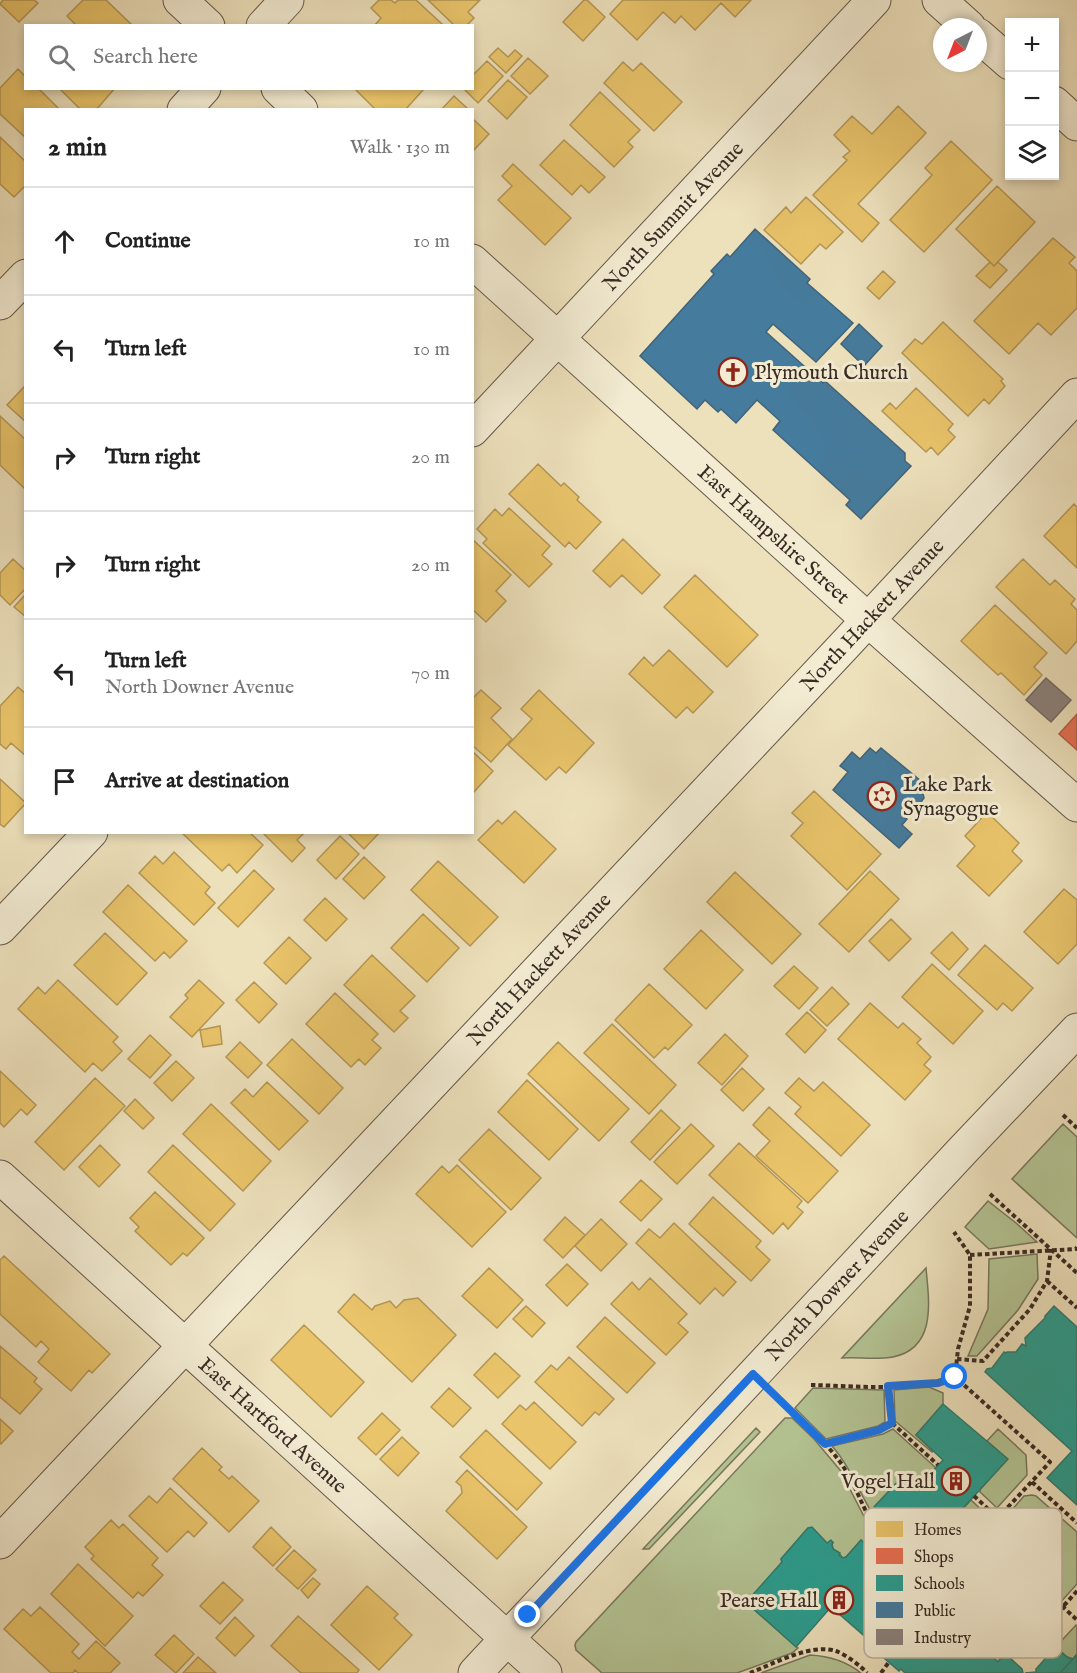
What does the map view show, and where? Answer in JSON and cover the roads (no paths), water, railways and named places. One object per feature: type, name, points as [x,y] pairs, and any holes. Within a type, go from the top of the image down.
[{"type":"street","points":[[180,0],[206,24]]},
{"type":"street","points":[[265,24],[287,0]]},
{"type":"street","name":"North Summit Avenue","points":[[474,428],[873,0]]},
{"type":"street","points":[[939,0],[959,18]]},
{"type":"street","points":[[987,43],[1005,59]]},
{"type":"street","points":[[186,108],[202,90]]},
{"type":"street","points":[[280,90],[299,108]]},
{"type":"street","points":[[1059,108],[1077,124]]},
{"type":"street","name":"East Hampshire Street","points":[[474,263],[868,620],[1077,805]]},
{"type":"street","points":[[0,303],[24,278]]},
{"type":"street","name":"North Hackett Avenue","points":[[0,1542],[1077,395]]},
{"type":"street","points":[[0,928],[89,834]]},
{"type":"street","name":"North Downer Avenue","points":[[475,1673],[1077,1030]]},
{"type":"street","name":"East Hartford Avenue","points":[[0,1177],[545,1673]]},
{"type":"place","name":"Plymouth Church","points":[[733,372]]},
{"type":"place","name":"Lake Park Synagogue","points":[[882,796]]},
{"type":"place","name":"Vogel Hall","points":[[956,1481]]},
{"type":"place","name":"Pearse Hall","points":[[839,1600]]}]
